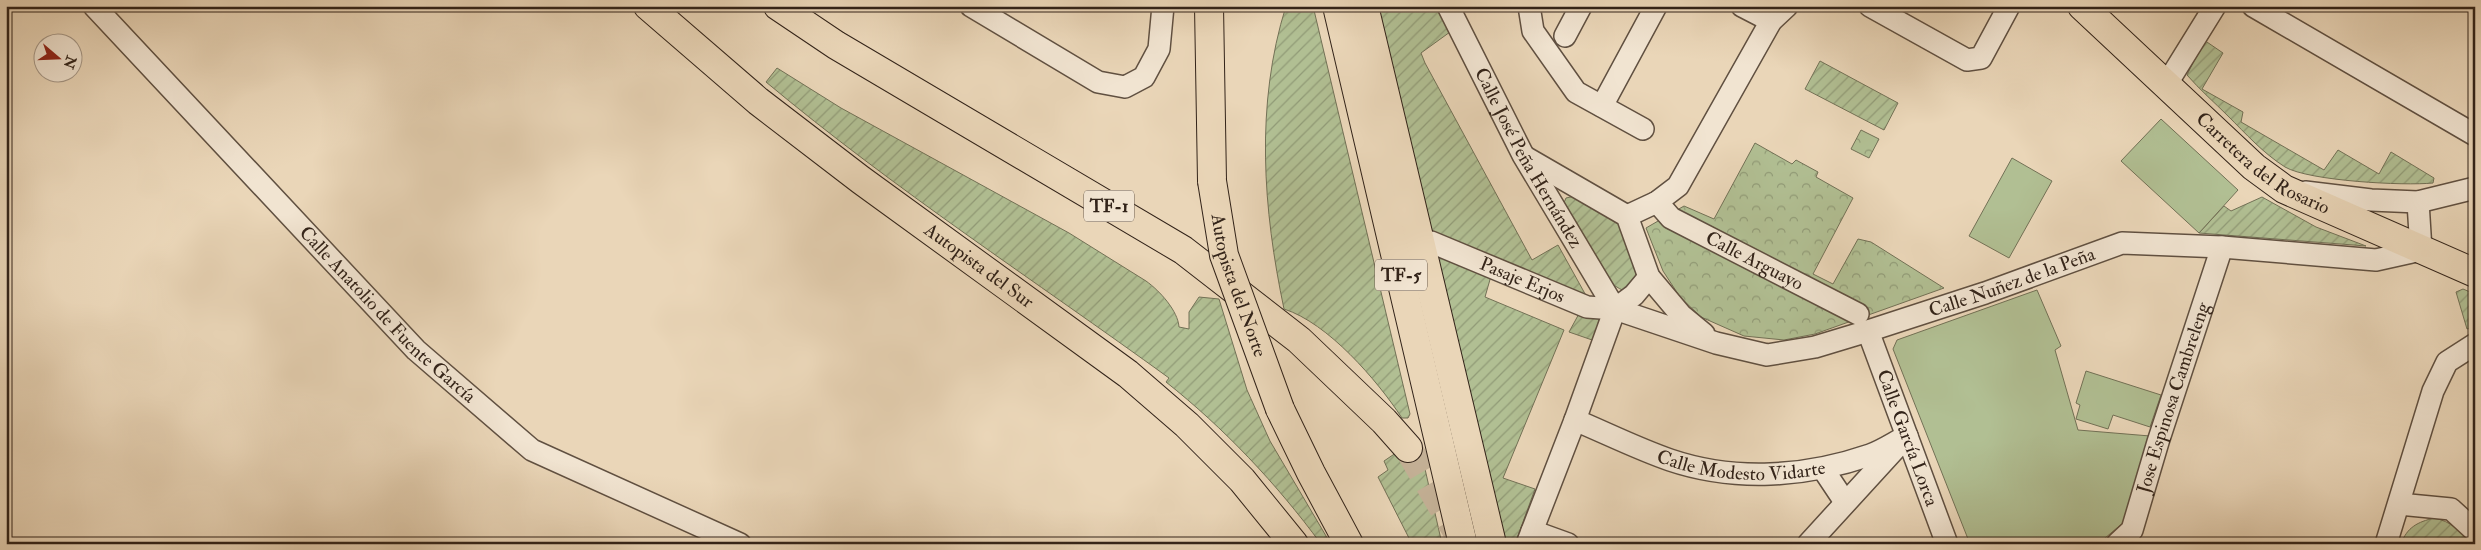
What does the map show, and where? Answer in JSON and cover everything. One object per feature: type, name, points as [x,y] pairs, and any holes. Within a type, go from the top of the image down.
[{"type":"main road","name":"Autopista del Sur","points":[[648,6],[758,100],[847,169],[1128,374],[1187,424],[1242,480],[1294,544]]},
{"type":"main road","name":"TF-1","points":[[778,6],[836,45],[1182,250],[1299,340],[1384,421],[1408,448]]},
{"type":"main road","name":"Autopista del Norte","points":[[1209,6],[1212,181],[1224,255],[1280,409],[1311,474],[1349,544]]},
{"type":"main road","name":"TF-5","points":[[1337,6],[1463,544]]},
{"type":"main road","points":[[1364,6],[1492,544]]},
{"type":"main road","name":"Carretera del Rosario","points":[[2082,6],[2254,167],[2284,189],[2475,274]]},
{"type":"street","name":"Calle Anatolio de Fuente García","points":[[94,6],[416,350],[471,400],[532,450],[740,544]]},
{"type":"street","points":[[971,6],[1098,82],[1125,87],[1144,77],[1160,49],[1163,6]]},
{"type":"street","name":"Calle José Peña Hernández","points":[[1448,6],[1523,155],[1614,309]]},
{"type":"street","points":[[1529,6],[1533,31],[1576,92],[1643,129]]},
{"type":"street","points":[[1565,36],[1581,6]]},
{"type":"street","points":[[1602,106],[1656,6]]},
{"type":"street","points":[[1742,6],[1771,21]]},
{"type":"street","points":[[1627,216],[1657,202],[1678,186],[1771,21],[1787,6]]},
{"type":"street","points":[[1870,6],[1967,60],[1982,58],[2009,6]]},
{"type":"street","points":[[2166,85],[2215,6]]},
{"type":"street","points":[[2253,6],[2475,135]]},
{"type":"street","points":[[1523,155],[1627,216],[1649,277],[1681,316],[1716,344]]},
{"type":"street","points":[[1552,206],[1563,193],[1576,187]]},
{"type":"street","points":[[2284,189],[2371,200],[2418,202],[2475,188]]},
{"type":"street","name":"Calle Arguayo","points":[[1657,202],[1671,218],[1863,322]]},
{"type":"street","points":[[2418,202],[2421,250]]},
{"type":"street","name":"Pasaje Erjos","points":[[1431,242],[1587,307],[1614,309]]},
{"type":"street","name":"Calle Nuñez de la Peña","points":[[1614,309],[1716,344],[1767,355],[1815,347],[1863,322],[1984,293],[2122,243],[2222,247],[2376,260],[2421,250]]},
{"type":"street","name":"Jose Espinosa Cambreleng","points":[[2117,544],[2132,530],[2158,442],[2222,247]]},
{"type":"street","points":[[1568,544],[1529,537],[1575,420],[1614,309],[1634,295],[1649,277]]},
{"type":"street","name":"Calle García Lorca","points":[[1863,322],[1947,544]]},
{"type":"street","points":[[2386,544],[2432,391],[2447,362],[2475,344]]},
{"type":"street","name":"Calle Modesto Vidarte","points":[[1575,420],[1671,460],[1726,472],[1769,475],[1823,469],[1871,455],[1907,436]]},
{"type":"street","points":[[1808,544],[1907,436]]},
{"type":"street","points":[[1823,469],[1845,502]]},
{"type":"street","points":[[2399,504],[2450,509],[2475,531]]},
{"type":"green space","points":[[1286,6],[1313,6],[1410,414],[1408,418],[1402,418],[1379,387],[1350,354],[1301,316],[1284,309],[1271,233],[1267,195],[1266,119],[1276,43]]},
{"type":"green space","points":[[1378,6],[1437,6],[1450,32],[1421,53],[1425,63],[1532,260],[1558,245],[1599,319],[1595,341],[1569,332],[1581,310],[1491,276],[1485,297],[1564,330],[1503,478],[1535,489],[1515,544],[1505,544]]},
{"type":"green space","points":[[2204,40],[2223,53],[2202,89],[2243,112],[2241,122],[2324,170],[2338,150],[2379,174],[2391,152],[2434,178],[2433,183],[2401,184],[2335,179],[2297,172],[2285,167],[2255,143],[2187,75]]},
{"type":"green space","points":[[1820,61],[1898,103],[1884,130],[1805,89]]},
{"type":"green space","points":[[777,68],[841,108],[1069,233],[1146,281],[1157,290],[1172,308],[1179,327],[1189,329],[1189,312],[1199,297],[1219,299],[1247,390],[1270,441],[1329,541],[1321,544],[1249,458],[1208,418],[1166,382],[1169,378],[864,160],[766,82]]},
{"type":"green space","points":[[2161,119],[2238,190],[2199,233],[2121,161]]},
{"type":"green space","points":[[1861,130],[1879,139],[1869,158],[1851,149]]},
{"type":"green space","points":[[1755,143],[1792,164],[1796,160],[1818,172],[1816,177],[1853,198],[1813,274],[1833,284],[1858,239],[1871,242],[1944,288],[1815,334],[1784,340],[1744,336],[1701,317],[1680,297],[1663,271],[1646,228],[1684,206],[1714,219]]},
{"type":"green space","points":[[2012,158],[2052,181],[2009,258],[1969,236]]},
{"type":"green space","points":[[1575,196],[1614,217],[1620,224],[1637,277],[1625,291],[1615,286],[1605,277],[1581,241],[1563,205],[1566,198]]},
{"type":"green space","points":[[2262,197],[2316,227],[2366,246],[2199,233],[2224,206],[2231,211]]},
{"type":"green space","points":[[2463,289],[2475,294],[2475,327],[2467,329],[2456,292]]},
{"type":"green space","points":[[2037,290],[2061,346],[2055,350],[2078,430],[2150,436],[2124,522],[2098,544],[1970,544],[1893,349],[1897,340]]},
{"type":"green space","points":[[2086,371],[2161,395],[2150,427],[2113,415],[2108,429],[2076,419],[2080,405],[2076,403]]},
{"type":"green space","points":[[1418,438],[1442,544],[1412,544],[1378,477],[1388,470],[1384,461]]},
{"type":"green space","points":[[2434,518],[2451,524],[2473,544],[2401,544],[2410,529],[2423,521]]},
{"type":"tunnel","points":[[1408,448],[1457,532]]}]
